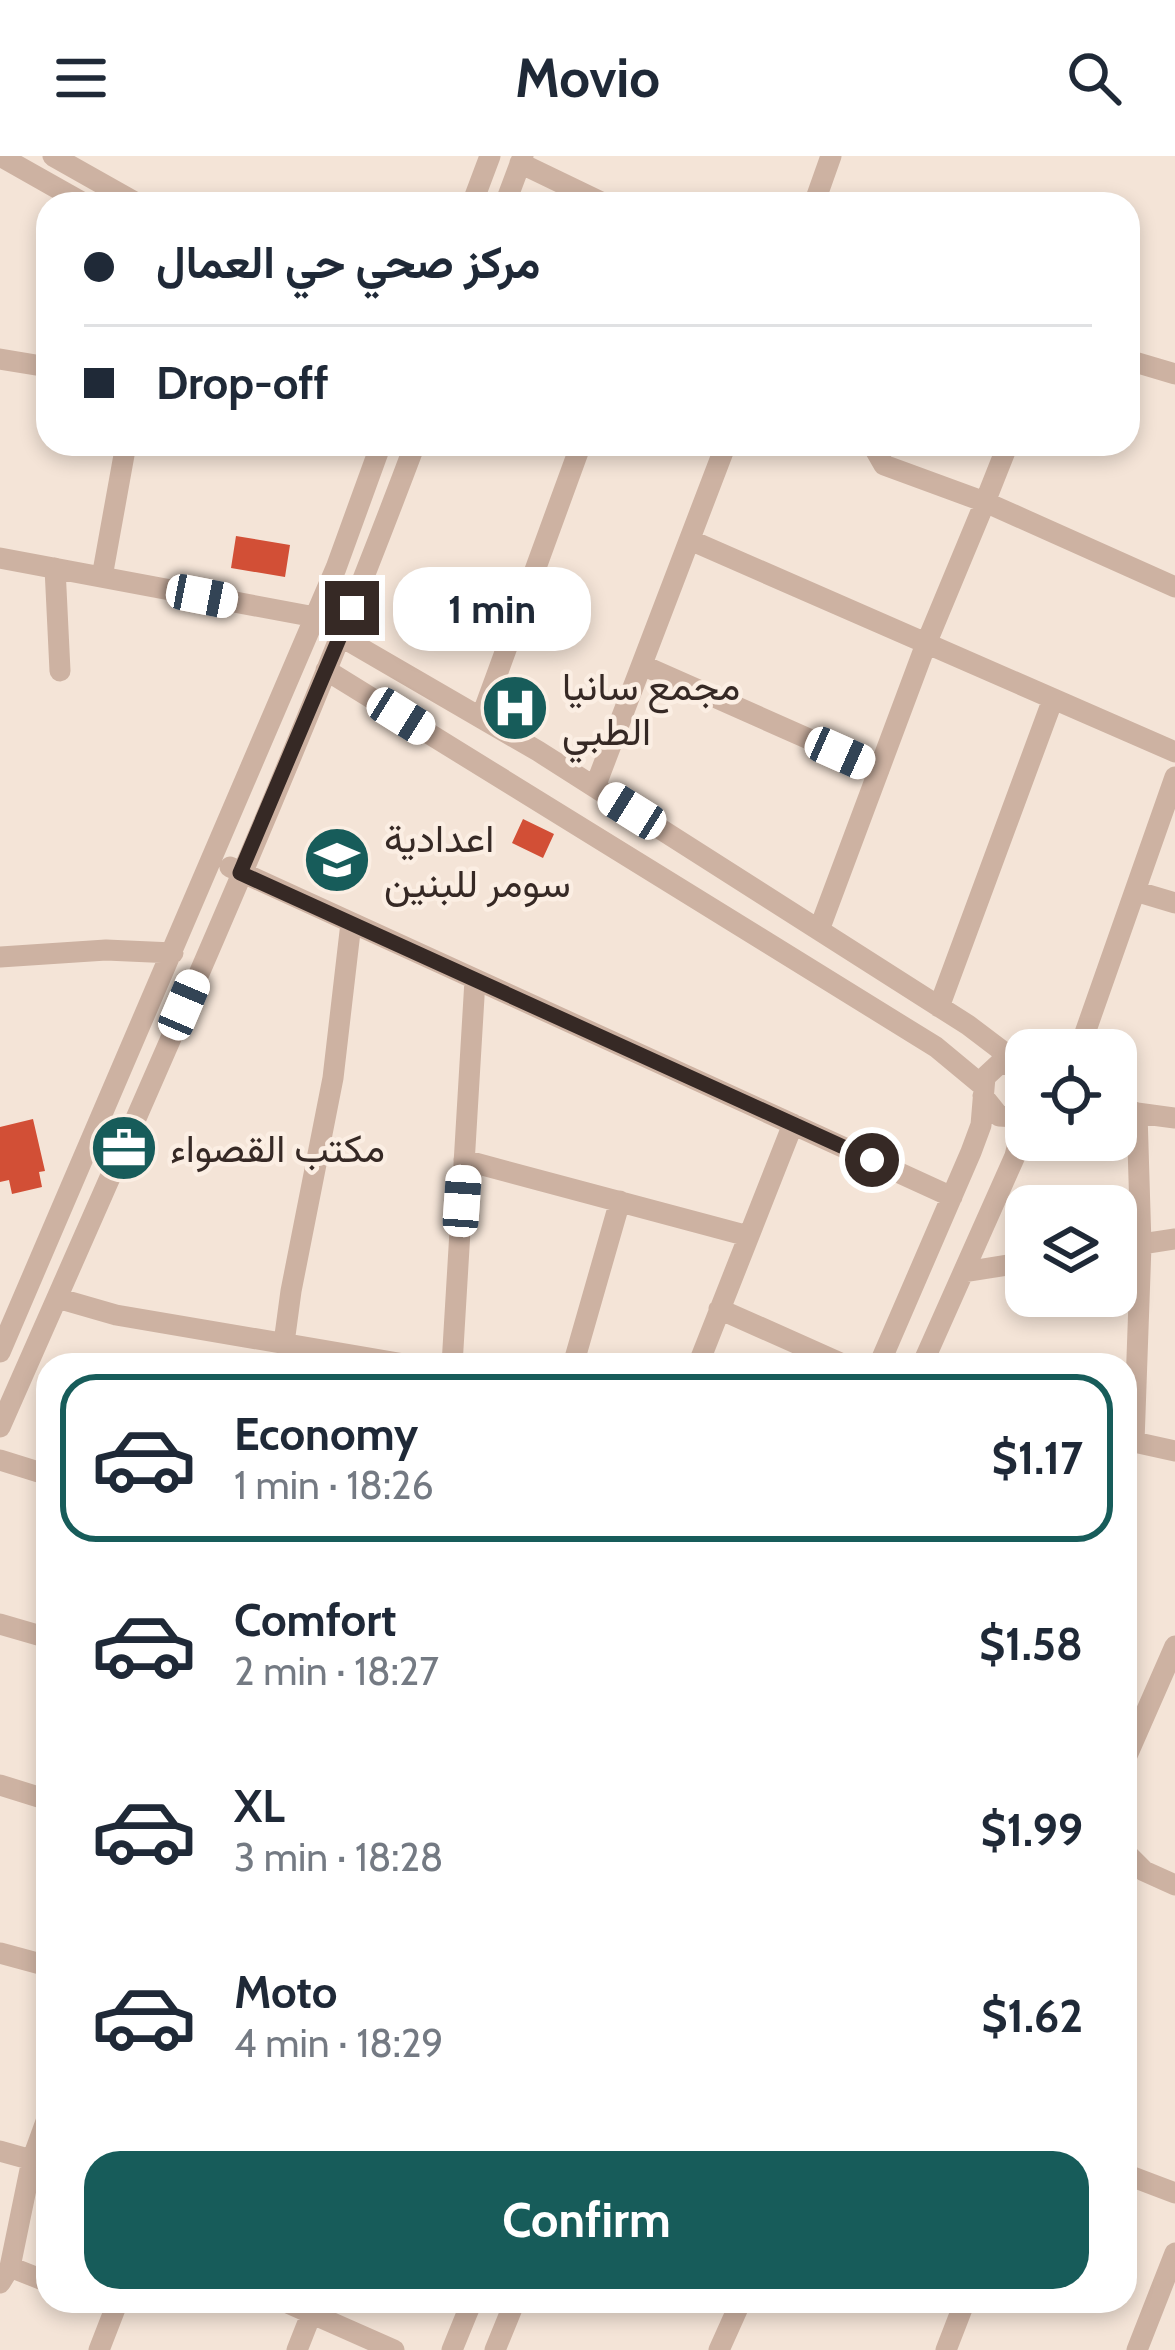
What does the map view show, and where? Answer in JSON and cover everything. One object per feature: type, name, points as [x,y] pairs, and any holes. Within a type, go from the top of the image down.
[{"type":"street","points":[[0,156],[64,192]]},
{"type":"street","points":[[53,156],[117,192]]},
{"type":"street","points":[[476,192],[490,156]]},
{"type":"street","points":[[817,192],[826,158]]},
{"type":"street","points":[[510,192],[522,159],[582,192]]},
{"type":"street","points":[[0,359],[36,365]]},
{"type":"street","points":[[1140,364],[1175,374]]},
{"type":"street","points":[[102,577],[124,456]]},
{"type":"street","points":[[0,1352],[8,1311],[40,1261],[315,617],[377,456]]},
{"type":"street","points":[[0,1427],[326,670],[410,456]]},
{"type":"street","points":[[481,718],[577,456]]},
{"type":"street","points":[[595,788],[722,456]]},
{"type":"street","points":[[879,456],[884,465],[986,502],[1175,587]]},
{"type":"street","points":[[819,930],[926,644],[1003,456]]},
{"type":"street","points":[[690,540],[1175,752]]},
{"type":"street","points":[[0,558],[315,617]]},
{"type":"street","points":[[55,568],[60,671]]},
{"type":"street","points":[[340,636],[595,788],[1005,1053]]},
{"type":"street","points":[[642,664],[879,770]]},
{"type":"street","points":[[326,670],[936,1047],[983,1091],[1000,1116],[1005,1116]]},
{"type":"street","points":[[939,1006],[1053,699]]},
{"type":"street","points":[[1086,1029],[1175,777]]},
{"type":"street","points":[[213,859],[952,1197]]},
{"type":"street","points":[[1135,891],[1175,903]]},
{"type":"street","points":[[283,1353],[333,1078],[351,923]]},
{"type":"street","points":[[0,957],[106,950],[173,952]]},
{"type":"street","points":[[453,1353],[475,980]]},
{"type":"street","points":[[884,1353],[980,1125],[986,1077],[1005,1064]]},
{"type":"street","points":[[1137,1111],[1175,1118]]},
{"type":"street","points":[[702,1353],[793,1124]]},
{"type":"street","points":[[464,1160],[748,1236]]},
{"type":"street","points":[[927,1353],[1014,1161]]},
{"type":"street","points":[[1132,1161],[1141,1245],[1134,1353]]},
{"type":"street","points":[[576,1353],[620,1201]]},
{"type":"street","points":[[1137,1246],[1175,1239]]},
{"type":"street","points":[[40,1261],[66,1276]]},
{"type":"street","points":[[964,1272],[1005,1265]]},
{"type":"street","points":[[57,1298],[279,1353]]},
{"type":"street","points":[[719,1309],[818,1353]]},
{"type":"street","points":[[1137,1443],[1175,1451]]},
{"type":"street","points":[[0,1460],[36,1471]]},
{"type":"street","points":[[0,1624],[36,1634]]},
{"type":"street","points":[[1137,1733],[1175,1646]]},
{"type":"street","points":[[0,1785],[36,1796]]},
{"type":"street","points":[[1137,1863],[1175,1885]]},
{"type":"street","points":[[0,1953],[36,1963]]},
{"type":"street","points":[[36,2149],[5,2275],[36,2280]]},
{"type":"street","points":[[0,2151],[32,2160]]},
{"type":"street","points":[[1137,2179],[1175,2193]]},
{"type":"street","points":[[1137,2350],[1175,2253]]},
{"type":"street","points":[[100,2350],[108,2313]]},
{"type":"street","points":[[297,2350],[312,2313]]},
{"type":"street","points":[[314,2313],[394,2350]]},
{"type":"street","points":[[452,2350],[467,2313]]},
{"type":"street","points":[[495,2350],[510,2313]]},
{"type":"street","points":[[719,2350],[736,2313]]},
{"type":"street","points":[[946,2350],[960,2313]]},
{"type":"building","points":[[236,536],[290,545],[285,577],[231,568]]},
{"type":"building","points":[[523,819],[554,834],[543,858],[512,843]]},
{"type":"building","points":[[33,1119],[45,1171],[39,1172],[42,1187],[12,1194],[9,1180],[0,1182],[0,1127]]},
{"type":"place","name":"مجمع سانيا الطبي","points":[[515,708]]},
{"type":"place","name":"اعدادية سومر للبنين","points":[[337,860]]},
{"type":"place","name":"مكتب القصواء","points":[[124,1148]]},
{"type":"route","points":[[352,608],[240,873],[872,1160]]}]
